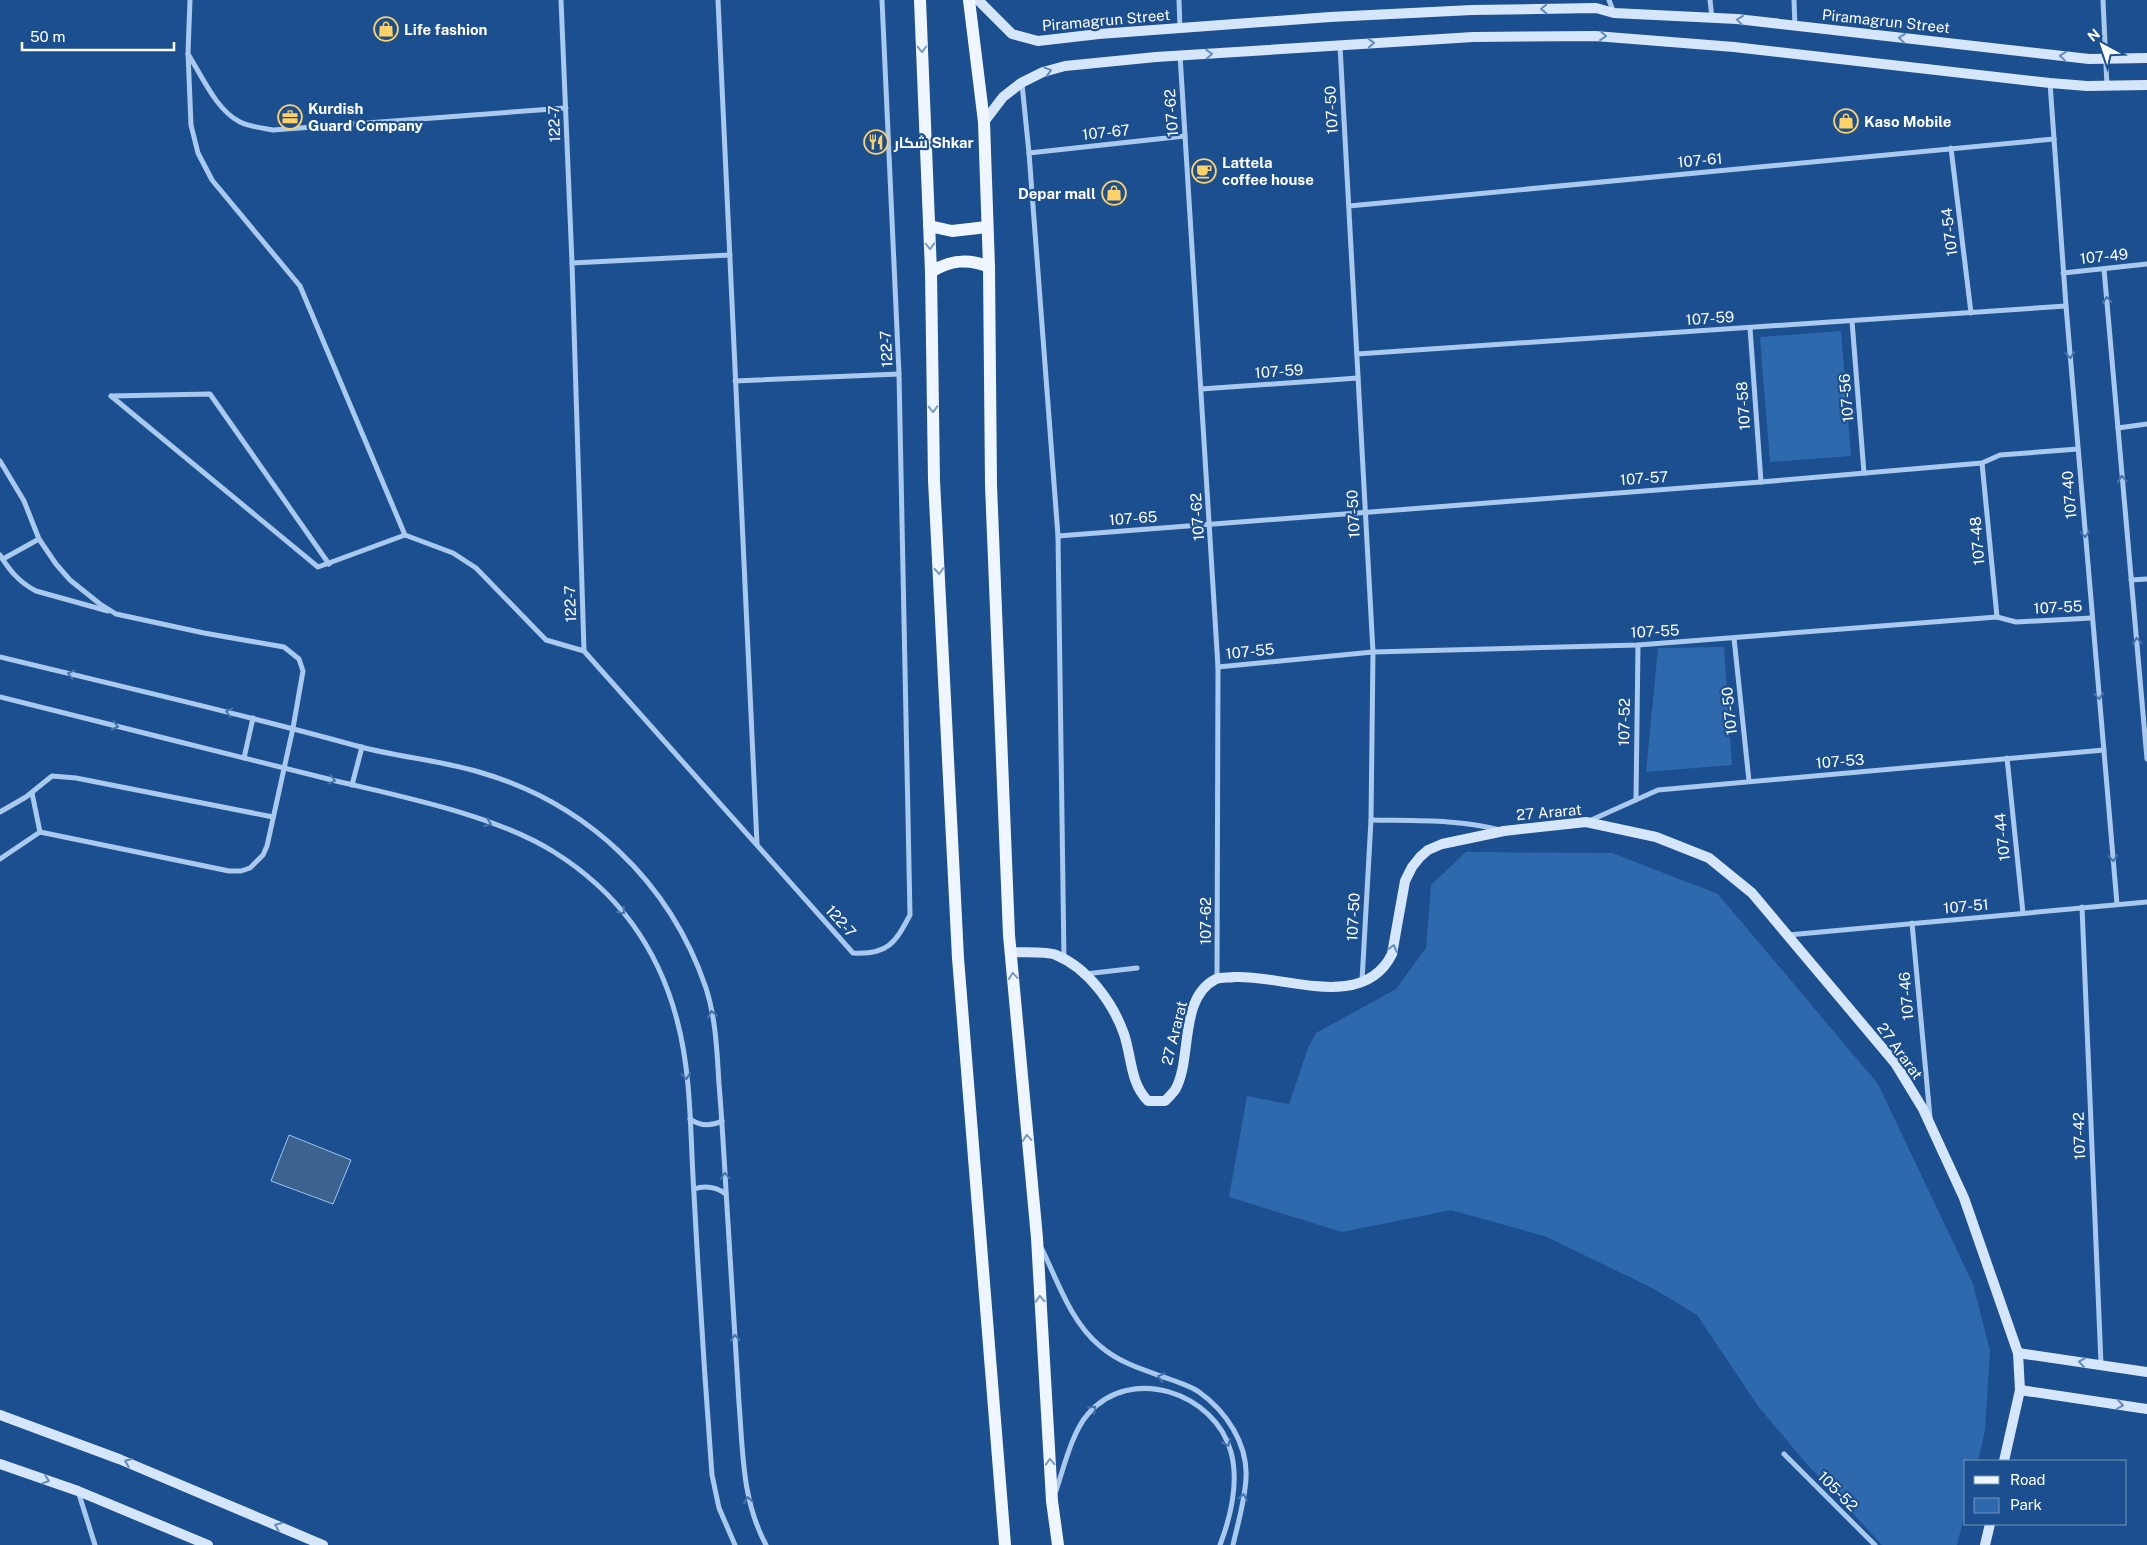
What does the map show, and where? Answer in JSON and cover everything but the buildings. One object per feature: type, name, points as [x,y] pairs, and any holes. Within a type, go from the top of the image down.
[{"type":"main road","points":[[920,0],[931,272],[934,480],[958,958],[1005,1545]]},
{"type":"main road","points":[[969,0],[984,122],[989,267],[991,485],[1011,952],[1037,1238],[1052,1501],[1058,1545]]},
{"type":"main road","name":"Piramagrun Street","points":[[978,0],[1012,34],[1038,41],[1099,34],[1330,17],[1472,10],[1596,8],[1614,13],[1712,18],[2080,58],[2147,58]]},
{"type":"main road","points":[[984,122],[1003,97],[1022,84],[1043,72],[1066,66],[1180,56],[1473,37],[1595,36],[1734,47],[2050,83],[2107,86],[2147,85]]},
{"type":"main road","points":[[929,226],[958,231],[987,227]]},
{"type":"main road","points":[[931,272],[949,263],[959,261],[970,261],[989,267]]},
{"type":"main road","name":"27 Ararat","points":[[1011,952],[1054,954],[1084,974],[1095,984],[1110,1006],[1124,1034],[1139,1092],[1148,1102],[1165,1101],[1175,1090],[1182,1067],[1192,1009],[1202,989],[1217,978],[1252,976],[1309,987],[1335,987],[1362,982],[1377,975],[1387,965],[1392,954],[1405,881],[1420,857],[1428,850],[1442,844],[1504,831],[1586,822],[1656,837],[1709,858],[1752,893],[1895,1063],[1931,1127],[1964,1198],[2018,1353],[2020,1390],[2004,1460]]},
{"type":"main road","points":[[2018,1353],[2147,1372]]},
{"type":"main road","points":[[2020,1390],[2147,1409]]},
{"type":"main road","points":[[0,1415],[119,1459],[322,1545]]},
{"type":"main road","points":[[0,1464],[78,1491],[208,1545]]},
{"type":"main road","points":[[997,1545],[1001,1503]]},
{"type":"main road","points":[[1985,1545],[1990,1525]]},
{"type":"street","points":[[190,0],[188,54],[191,125],[198,153],[212,180],[300,286],[405,535]]},
{"type":"street","name":"122-7","points":[[560,0],[572,263],[584,651],[853,953],[880,950],[892,944],[910,915],[899,374],[882,0]]},
{"type":"street","points":[[718,0],[757,845]]},
{"type":"street","points":[[1179,0],[1180,29]]},
{"type":"street","points":[[1609,0],[1614,13]]},
{"type":"street","points":[[1710,0],[1712,18]]},
{"type":"street","points":[[1794,0],[1795,27]]},
{"type":"street","points":[[2103,0],[2107,86]]},
{"type":"street","name":"107-50","points":[[1340,45],[1373,652],[1371,820],[1362,982]]},
{"type":"street","points":[[188,54],[228,114],[239,121],[273,130],[566,108]]},
{"type":"street","name":"107-62","points":[[1180,56],[1218,667],[1217,978]]},
{"type":"street","name":"107-40","points":[[2050,83],[2066,306],[2117,904]]},
{"type":"street","points":[[1022,84],[1030,153],[1058,536],[1064,960]]},
{"type":"street","name":"107-67","points":[[1030,153],[1185,136]]},
{"type":"street","name":"107-61","points":[[1349,206],[2054,139]]},
{"type":"street","name":"107-54","points":[[1951,148],[1971,313]]},
{"type":"street","points":[[572,263],[730,255]]},
{"type":"street","name":"107-49","points":[[2064,273],[2147,264]]},
{"type":"street","points":[[2104,269],[2147,760]]},
{"type":"street","name":"107-59","points":[[1357,354],[2066,306]]},
{"type":"street","name":"107-56","points":[[1852,321],[1864,473]]},
{"type":"street","name":"107-58","points":[[1750,328],[1760,482]]},
{"type":"street","points":[[736,381],[899,374]]},
{"type":"street","name":"107-59","points":[[1201,389],[1358,378]]},
{"type":"street","points":[[329,564],[210,394],[111,396],[318,567],[329,564],[405,535],[452,553],[476,568],[546,640],[584,651]]},
{"type":"street","points":[[2118,428],[2147,424]]},
{"type":"street","name":"107-57","points":[[1210,524],[1982,463],[2000,455],[2078,449]]},
{"type":"street","points":[[0,460],[24,501],[39,539],[70,580],[116,614]]},
{"type":"street","name":"107-48","points":[[1982,463],[1997,617]]},
{"type":"street","name":"107-65","points":[[1058,536],[1210,524]]},
{"type":"street","points":[[0,859],[40,832],[210,869],[240,871],[250,868],[263,855],[293,728],[303,671],[300,659],[288,649],[116,614],[36,591],[18,580],[1,557],[39,539]]},
{"type":"street","points":[[2131,580],[2147,579]]},
{"type":"street","name":"107-55","points":[[1218,667],[1373,652],[1638,645],[1997,617],[2016,622],[2092,618]]},
{"type":"street","name":"107-50","points":[[1734,638],[1749,782]]},
{"type":"street","name":"107-52","points":[[1636,800],[1638,645]]},
{"type":"street","points":[[0,657],[293,728],[362,748],[482,772],[549,800],[583,820],[628,858],[654,888],[675,921],[706,989],[715,1033],[745,1477],[750,1509],[766,1545]]},
{"type":"street","points":[[0,697],[467,815],[551,850],[600,888],[630,920],[656,957],[670,997],[682,1044],[690,1119],[712,1475],[719,1508],[735,1545]]},
{"type":"street","points":[[244,758],[253,718]]},
{"type":"street","points":[[352,785],[362,748]]},
{"type":"street","name":"107-53","points":[[1586,822],[1658,790],[2104,750]]},
{"type":"street","name":"107-44","points":[[2007,758],[2023,913]]},
{"type":"street","points":[[0,812],[10,808],[32,793],[52,776],[69,777],[273,817]]},
{"type":"street","points":[[32,793],[40,832]]},
{"type":"street","points":[[1371,820],[1455,822],[1479,824],[1504,831]]},
{"type":"street","name":"107-51","points":[[1787,935],[2147,902]]},
{"type":"street","name":"107-42","points":[[2082,907],[2101,1364]]},
{"type":"street","name":"107-46","points":[[1912,923],[1931,1127]]},
{"type":"street","points":[[1084,974],[1137,968]]},
{"type":"street","points":[[690,1119],[702,1125],[716,1124],[722,1121]]},
{"type":"street","points":[[694,1189],[714,1188],[726,1194]]},
{"type":"street","points":[[1037,1238],[1072,1310],[1088,1335],[1099,1346],[1132,1366],[1197,1391],[1216,1408],[1234,1430],[1243,1452],[1246,1478],[1233,1545]]},
{"type":"street","points":[[1052,1501],[1077,1432],[1092,1410],[1106,1399],[1126,1390],[1149,1388],[1173,1393],[1193,1402],[1205,1411],[1221,1430],[1231,1453],[1234,1489],[1220,1545]]},
{"type":"street","name":"105-52","points":[[1784,1454],[1875,1545]]},
{"type":"street","points":[[78,1491],[95,1545]]},
{"type":"green space","points":[[1841,331],[1851,456],[1770,462],[1760,337]]},
{"type":"green space","points":[[1724,647],[1732,765],[1646,772],[1658,648]]},
{"type":"green space","points":[[1466,852],[1612,853],[1718,894],[1878,1084],[1973,1284],[1990,1351],[1985,1430],[1978,1460],[1964,1460],[1964,1517],[1957,1545],[1882,1545],[1805,1462],[1758,1406],[1697,1315],[1654,1289],[1547,1237],[1451,1210],[1342,1232],[1229,1197],[1247,1096],[1289,1104],[1308,1048],[1316,1033],[1396,989],[1426,948],[1431,885]]},
{"type":"shaded area","points":[[289,1135],[351,1160],[333,1204],[271,1181]]},
{"type":"place","name":"Life fashion","points":[[386,29]]},
{"type":"place","name":"Kurdish Guard Company","points":[[290,117]]},
{"type":"place","name":"Kaso Mobile","points":[[1846,121]]},
{"type":"place","name":"شکار Shkar","points":[[876,142]]},
{"type":"place","name":"Lattela coffee house","points":[[1204,171]]},
{"type":"place","name":"Depar mall","points":[[1114,193]]}]
